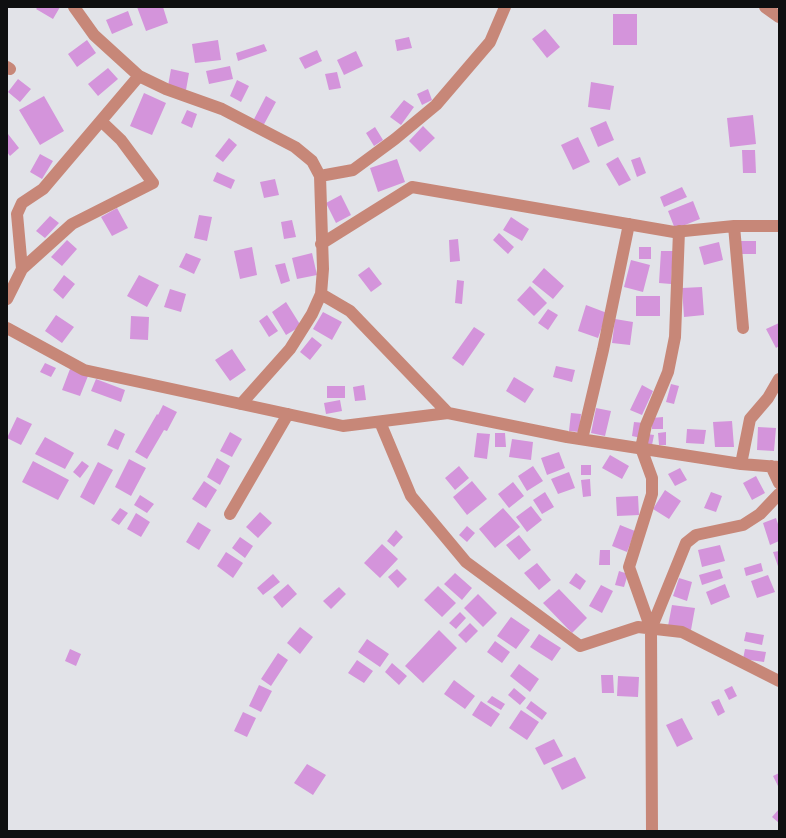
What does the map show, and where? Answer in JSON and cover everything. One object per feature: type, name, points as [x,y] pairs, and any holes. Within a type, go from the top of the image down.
[{"type":"street","points":[[74,7],[94,35],[139,76],[166,89],[222,108],[295,147],[312,161],[320,176],[323,269],[321,294],[312,314],[290,349],[242,404]]},
{"type":"street","points":[[320,176],[353,170],[395,139],[436,105],[490,42],[505,7]]},
{"type":"street","points":[[765,7],[779,17]]},
{"type":"street","points":[[22,269],[17,214],[22,203],[43,189],[139,76]]},
{"type":"street","points":[[7,299],[22,269],[72,224],[153,183],[121,140],[101,121]]},
{"type":"street","points":[[321,244],[412,187],[674,232],[734,226],[779,226]]},
{"type":"street","points":[[582,439],[630,224]]},
{"type":"street","points":[[734,226],[742,328]]},
{"type":"street","points":[[652,831],[651,629],[629,568],[652,494],[652,478],[641,448],[646,425],[668,372],[675,337],[679,231]]},
{"type":"street","points":[[321,294],[350,311],[448,413]]},
{"type":"street","points":[[7,328],[84,370],[343,426],[448,413],[582,439],[741,464],[775,466],[779,483]]},
{"type":"street","points":[[741,464],[750,419],[768,398],[779,379]]},
{"type":"street","points":[[230,514],[288,414]]},
{"type":"street","points":[[380,422],[410,496],[466,562],[580,646],[638,627],[682,632],[779,681]]},
{"type":"street","points":[[651,629],[686,543],[696,535],[742,525],[760,514],[779,494]]},
{"type":"building","points":[[38,7],[60,7],[53,19],[36,9]]},
{"type":"building","points":[[137,7],[163,7],[168,23],[146,31]]},
{"type":"building","points":[[128,11],[133,25],[112,34],[106,20]]},
{"type":"building","points":[[613,14],[637,14],[637,45],[613,45]]},
{"type":"building","points":[[545,29],[560,47],[547,58],[532,39]]},
{"type":"building","points":[[409,37],[412,48],[397,51],[395,40]]},
{"type":"building","points":[[87,40],[96,53],[77,67],[68,54]]},
{"type":"building","points":[[218,40],[221,60],[195,63],[192,44]]},
{"type":"building","points":[[264,44],[267,51],[238,61],[236,53]]},
{"type":"building","points":[[317,50],[322,61],[305,69],[299,58]]},
{"type":"building","points":[[356,51],[363,66],[344,75],[337,60]]},
{"type":"building","points":[[230,66],[233,79],[209,84],[206,71]]},
{"type":"building","points":[[108,68],[118,79],[98,96],[88,84]]},
{"type":"building","points":[[171,69],[189,73],[186,90],[168,86]]},
{"type":"building","points":[[337,72],[341,88],[329,90],[325,74]]},
{"type":"building","points":[[18,79],[31,89],[20,102],[8,92]]},
{"type":"building","points":[[237,80],[249,86],[241,102],[230,96]]},
{"type":"building","points":[[591,82],[614,86],[610,110],[588,107]]},
{"type":"building","points":[[428,89],[432,100],[422,105],[417,94]]},
{"type":"building","points":[[144,93],[166,103],[152,135],[130,126]]},
{"type":"building","points":[[44,96],[64,131],[40,145],[19,110]]},
{"type":"building","points":[[266,96],[276,102],[262,128],[252,123]]},
{"type":"building","points":[[404,100],[414,107],[401,125],[390,117]]},
{"type":"building","points":[[187,110],[197,114],[192,128],[181,123]]},
{"type":"building","points":[[753,115],[756,144],[730,147],[727,118]]},
{"type":"building","points":[[606,121],[614,140],[598,147],[590,128]]},
{"type":"building","points":[[423,126],[435,138],[420,152],[409,141]]},
{"type":"building","points":[[375,127],[383,140],[374,146],[366,133]]},
{"type":"building","points":[[8,134],[19,148],[10,156],[7,152]]},
{"type":"building","points":[[578,137],[590,162],[573,170],[561,145]]},
{"type":"building","points":[[229,138],[237,145],[223,162],[215,156]]},
{"type":"building","points":[[742,150],[755,150],[756,173],[743,173]]},
{"type":"building","points":[[40,154],[53,161],[42,179],[30,172]]},
{"type":"building","points":[[618,157],[631,180],[619,186],[606,164]]},
{"type":"building","points":[[640,157],[646,173],[637,177],[631,160]]},
{"type":"building","points":[[397,159],[405,182],[378,192],[370,168]]},
{"type":"building","points":[[217,172],[235,180],[231,189],[213,181]]},
{"type":"building","points":[[275,179],[279,195],[264,198],[260,182]]},
{"type":"building","points":[[682,187],[687,197],[664,207],[660,197]]},
{"type":"building","points":[[341,195],[351,215],[336,223],[326,203]]},
{"type":"building","points":[[693,201],[700,219],[675,229],[668,211]]},
{"type":"building","points":[[117,208],[128,228],[112,236],[101,217]]},
{"type":"building","points":[[199,215],[212,217],[207,241],[194,238]]},
{"type":"building","points":[[50,216],[59,223],[45,238],[36,231]]},
{"type":"building","points":[[511,217],[529,229],[522,241],[503,230]]},
{"type":"building","points":[[292,220],[296,237],[284,239],[281,222]]},
{"type":"building","points":[[499,233],[514,247],[508,254],[493,240]]},
{"type":"building","points":[[458,239],[460,261],[450,262],[449,240]]},
{"type":"building","points":[[67,240],[77,249],[62,266],[51,257]]},
{"type":"building","points":[[737,241],[756,241],[756,254],[737,254]]},
{"type":"building","points":[[719,242],[723,260],[704,265],[699,247]]},
{"type":"building","points":[[252,247],[257,275],[240,279],[234,251]]},
{"type":"building","points":[[639,247],[651,247],[651,259],[639,259]]},
{"type":"building","points":[[661,251],[673,251],[671,284],[659,283]]},
{"type":"building","points":[[186,253],[201,259],[194,274],[179,267]]},
{"type":"building","points":[[312,253],[317,275],[297,279],[292,258]]},
{"type":"building","points":[[631,260],[650,265],[643,292],[624,287]]},
{"type":"building","points":[[285,263],[290,281],[281,284],[275,265]]},
{"type":"building","points":[[369,267],[382,284],[371,292],[358,275]]},
{"type":"building","points":[[544,268],[564,286],[553,299],[532,282]]},
{"type":"building","points":[[64,275],[75,284],[63,299],[53,290]]},
{"type":"building","points":[[139,275],[159,285],[147,307],[127,296]]},
{"type":"building","points":[[457,280],[464,281],[462,304],[455,303]]},
{"type":"building","points":[[530,286],[547,303],[534,316],[517,300]]},
{"type":"building","points":[[702,287],[704,315],[684,317],[682,288]]},
{"type":"building","points":[[170,289],[186,294],[181,312],[164,307]]},
{"type":"building","points":[[636,296],[660,296],[660,316],[636,316]]},
{"type":"building","points":[[286,302],[301,326],[286,335],[272,312]]},
{"type":"building","points":[[586,305],[607,313],[598,338],[578,331]]},
{"type":"building","points":[[548,309],[558,315],[548,330],[538,323]]},
{"type":"building","points":[[323,312],[342,322],[332,340],[313,329]]},
{"type":"building","points":[[56,315],[74,327],[62,343],[45,331]]},
{"type":"building","points":[[267,315],[278,331],[269,337],[259,321]]},
{"type":"building","points":[[131,316],[149,317],[148,340],[130,339]]},
{"type":"building","points":[[615,319],[633,322],[630,345],[612,343]]},
{"type":"building","points":[[779,323],[779,346],[776,348],[766,329]]},
{"type":"building","points":[[474,327],[485,334],[463,366],[452,358]]},
{"type":"building","points":[[312,337],[322,345],[310,360],[300,352]]},
{"type":"building","points":[[232,349],[246,370],[230,381],[215,360]]},
{"type":"building","points":[[45,363],[56,368],[51,377],[40,372]]},
{"type":"building","points":[[556,366],[575,370],[572,382],[553,377]]},
{"type":"building","points":[[70,369],[88,376],[80,396],[62,390]]},
{"type":"building","points":[[514,377],[534,389],[525,403],[506,391]]},
{"type":"building","points":[[96,379],[125,390],[121,402],[91,391]]},
{"type":"building","points":[[671,384],[679,386],[674,404],[666,402]]},
{"type":"building","points":[[364,385],[366,400],[355,401],[353,387]]},
{"type":"building","points":[[642,385],[653,391],[642,415],[630,410]]},
{"type":"building","points":[[327,386],[345,386],[345,398],[327,398]]},
{"type":"building","points":[[340,400],[342,411],[326,414],[324,403]]},
{"type":"building","points":[[163,405],[177,412],[167,431],[164,430],[147,459],[135,452]]},
{"type":"building","points":[[596,408],[611,411],[605,436],[591,433]]},
{"type":"building","points":[[571,413],[581,414],[579,432],[569,431]]},
{"type":"building","points":[[17,417],[32,424],[21,445],[7,438]]},
{"type":"building","points":[[663,417],[663,429],[652,429],[652,418]]},
{"type":"building","points":[[732,421],[734,447],[715,447],[713,422]]},
{"type":"building","points":[[634,422],[644,423],[641,438],[632,436]]},
{"type":"building","points":[[758,427],[776,428],[774,451],[757,450]]},
{"type":"building","points":[[115,429],[125,434],[118,450],[107,445]]},
{"type":"building","points":[[687,429],[706,430],[704,444],[686,443]]},
{"type":"building","points":[[230,432],[242,439],[232,457],[220,451]]},
{"type":"building","points":[[666,432],[666,445],[659,445],[658,433]]},
{"type":"building","points":[[477,433],[490,434],[487,459],[474,457]]},
{"type":"building","points":[[495,433],[505,433],[506,447],[495,447]]},
{"type":"building","points":[[647,434],[654,435],[652,445],[645,444]]},
{"type":"building","points":[[45,437],[74,453],[65,469],[35,454]]},
{"type":"building","points":[[512,439],[533,442],[531,460],[509,457]]},
{"type":"building","points":[[559,452],[565,468],[547,475],[541,458]]},
{"type":"building","points":[[610,455],[629,466],[622,479],[602,468]]},
{"type":"building","points":[[217,458],[230,466],[220,485],[207,477]]},
{"type":"building","points":[[129,459],[146,468],[131,496],[115,487]]},
{"type":"building","points":[[33,461],[69,480],[58,500],[22,482]]},
{"type":"building","points":[[82,461],[89,466],[80,478],[73,472]]},
{"type":"building","points":[[98,462],[113,470],[94,505],[80,497]]},
{"type":"building","points":[[581,465],[591,465],[591,475],[581,475]]},
{"type":"building","points":[[459,466],[469,478],[455,490],[445,478]]},
{"type":"building","points":[[533,466],[543,481],[527,491],[518,476]]},
{"type":"building","points":[[680,468],[687,480],[675,486],[668,474]]},
{"type":"building","points":[[569,472],[575,488],[558,494],[551,479]]},
{"type":"building","points":[[756,476],[765,493],[752,500],[743,483]]},
{"type":"building","points":[[590,479],[591,496],[583,497],[581,480]]},
{"type":"building","points":[[204,481],[217,490],[206,508],[192,499]]},
{"type":"building","points":[[472,481],[487,499],[467,515],[453,497]]},
{"type":"building","points":[[513,482],[524,496],[509,508],[498,494]]},
{"type":"building","points":[[665,490],[681,501],[669,519],[653,509]]},
{"type":"building","points":[[545,492],[554,507],[542,514],[533,500]]},
{"type":"building","points":[[711,492],[722,496],[716,512],[704,508]]},
{"type":"building","points":[[140,495],[154,504],[147,513],[134,505]]},
{"type":"building","points":[[638,496],[639,515],[617,516],[616,497]]},
{"type":"building","points":[[531,506],[542,520],[527,532],[516,517]]},
{"type":"building","points":[[120,508],[128,513],[119,525],[111,520]]},
{"type":"building","points":[[503,508],[520,527],[495,548],[479,529]]},
{"type":"building","points":[[260,512],[272,523],[258,538],[246,527]]},
{"type":"building","points":[[136,513],[150,522],[141,537],[127,529]]},
{"type":"building","points":[[776,518],[779,527],[779,541],[770,545],[763,523]]},
{"type":"building","points":[[198,522],[211,530],[199,550],[186,542]]},
{"type":"building","points":[[620,525],[635,531],[627,552],[612,546]]},
{"type":"building","points":[[467,526],[475,533],[467,542],[459,535]]},
{"type":"building","points":[[396,530],[403,537],[394,547],[387,541]]},
{"type":"building","points":[[519,535],[531,550],[519,560],[506,545]]},
{"type":"building","points":[[240,537],[253,546],[245,558],[232,548]]},
{"type":"building","points":[[382,544],[398,559],[380,578],[364,563]]},
{"type":"building","points":[[720,545],[725,561],[702,567],[698,550]]},
{"type":"building","points":[[600,550],[610,550],[610,565],[599,565]]},
{"type":"building","points":[[779,551],[779,569],[773,552]]},
{"type":"building","points":[[226,552],[243,563],[233,578],[217,566]]},
{"type":"building","points":[[537,563],[551,580],[539,590],[524,573]]},
{"type":"building","points":[[761,563],[763,571],[746,576],[744,568]]},
{"type":"building","points":[[397,569],[407,579],[398,588],[388,577]]},
{"type":"building","points":[[720,569],[723,578],[702,585],[699,575]]},
{"type":"building","points":[[619,571],[628,574],[624,587],[615,585]]},
{"type":"building","points":[[455,573],[472,588],[462,600],[444,584]]},
{"type":"building","points":[[576,573],[586,581],[580,590],[569,583]]},
{"type":"building","points":[[273,574],[280,582],[263,595],[257,588]]},
{"type":"building","points":[[768,575],[775,592],[757,598],[751,581]]},
{"type":"building","points":[[679,578],[692,582],[687,601],[673,596]]},
{"type":"building","points":[[288,584],[297,594],[282,608],[273,597]]},
{"type":"building","points":[[725,584],[730,597],[711,605],[706,592]]},
{"type":"building","points":[[601,585],[613,591],[602,613],[589,606]]},
{"type":"building","points":[[438,586],[456,603],[442,617],[424,600]]},
{"type":"building","points":[[339,587],[346,594],[331,609],[323,601]]},
{"type":"building","points":[[559,589],[587,618],[572,633],[543,603]]},
{"type":"building","points":[[478,594],[497,613],[483,627],[464,608]]},
{"type":"building","points":[[672,605],[695,608],[691,630],[668,626]]},
{"type":"building","points":[[460,612],[466,618],[456,629],[449,623]]},
{"type":"building","points":[[511,617],[530,630],[516,649],[497,636]]},
{"type":"building","points":[[470,623],[478,631],[466,643],[458,635]]},
{"type":"building","points":[[300,627],[313,637],[300,654],[287,643]]},
{"type":"building","points":[[439,630],[457,648],[423,683],[405,666]]},
{"type":"building","points":[[746,632],[764,635],[762,645],[744,641]]},
{"type":"building","points":[[539,634],[561,648],[552,661],[530,647]]},
{"type":"building","points":[[367,639],[389,654],[380,667],[358,652]]},
{"type":"building","points":[[495,641],[510,652],[502,663],[487,652]]},
{"type":"building","points":[[70,649],[81,654],[76,666],[65,661]]},
{"type":"building","points":[[745,649],[766,652],[764,662],[743,659]]},
{"type":"building","points":[[278,653],[288,660],[271,686],[261,679]]},
{"type":"building","points":[[357,660],[373,671],[364,683],[348,673]]},
{"type":"building","points":[[392,663],[407,676],[399,685],[385,672]]},
{"type":"building","points":[[519,664],[539,679],[530,692],[510,676]]},
{"type":"building","points":[[601,675],[613,675],[614,693],[602,693]]},
{"type":"building","points":[[618,676],[639,677],[638,697],[617,696]]},
{"type":"building","points":[[454,680],[475,696],[465,709],[444,694]]},
{"type":"building","points":[[259,685],[272,691],[261,712],[249,706]]},
{"type":"building","points":[[732,686],[737,696],[729,700],[724,690]]},
{"type":"building","points":[[514,688],[526,698],[520,705],[508,695]]},
{"type":"building","points":[[492,696],[505,704],[501,710],[487,702]]},
{"type":"building","points":[[719,699],[725,712],[718,716],[711,702]]},
{"type":"building","points":[[481,701],[500,714],[491,727],[472,715]]},
{"type":"building","points":[[531,701],[547,713],[542,720],[526,708]]},
{"type":"building","points":[[521,710],[539,722],[527,740],[509,728]]},
{"type":"building","points":[[243,712],[256,718],[247,737],[234,731]]},
{"type":"building","points":[[682,718],[693,739],[677,747],[666,725]]},
{"type":"building","points":[[554,739],[563,756],[544,765],[535,748]]},
{"type":"building","points":[[575,757],[586,778],[562,790],[551,768]]},
{"type":"building","points":[[307,764],[326,775],[313,795],[294,783]]},
{"type":"building","points":[[779,773],[779,788],[773,776]]},
{"type":"building","points":[[779,809],[779,823],[772,817]]}]
